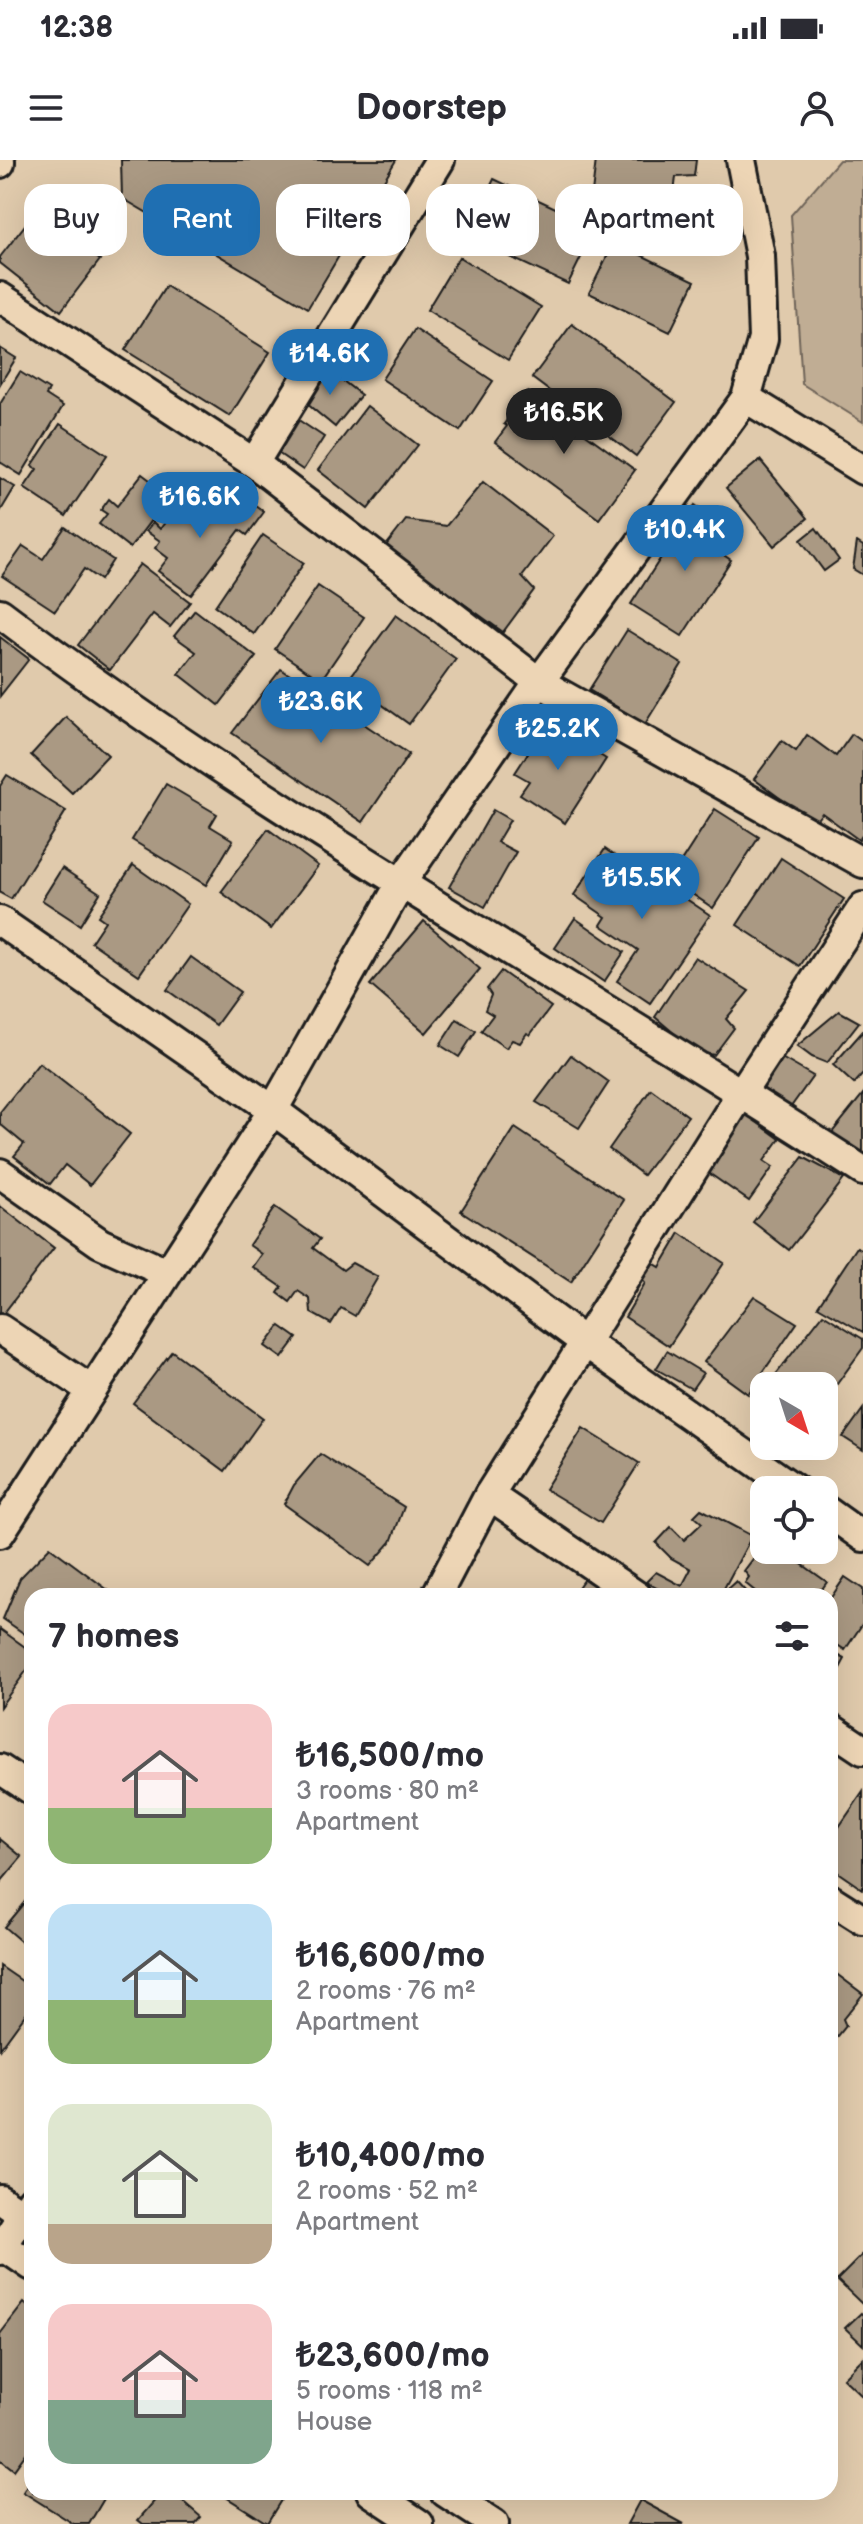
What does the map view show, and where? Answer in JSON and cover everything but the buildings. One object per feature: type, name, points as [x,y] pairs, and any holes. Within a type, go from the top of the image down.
[{"type":"street","points":[[254,463],[440,160]]},
{"type":"street","points":[[0,1533],[273,1110],[401,883],[539,682],[746,398],[763,339],[760,256],[741,160]]},
{"type":"street","points":[[0,297],[254,463],[539,682],[863,863]]},
{"type":"street","points":[[746,398],[863,470]]},
{"type":"street","points":[[0,613],[91,681],[401,883],[742,1092],[863,1171]]},
{"type":"street","points":[[440,1588],[489,1495],[742,1092],[863,907]]},
{"type":"street","points":[[0,921],[273,1110],[586,1343],[776,1476]]},
{"type":"street","points":[[0,1173],[100,1243],[167,1273]]},
{"type":"street","points":[[0,1329],[91,1390]]},
{"type":"street","points":[[489,1495],[625,1588]]},
{"type":"street","points":[[838,1519],[863,1537]]},
{"type":"street","points":[[838,1733],[863,1750]]},
{"type":"street","points":[[0,1769],[24,1785]]},
{"type":"street","points":[[838,1904],[863,1920]]},
{"type":"street","points":[[22,2209],[1,2247],[24,2261]]},
{"type":"street","points":[[383,2500],[419,2524]]},
{"type":"street","points":[[457,2500],[494,2524]]},
{"type":"shaded area","points":[[839,160],[863,160],[863,422],[802,384],[791,215]]}]
